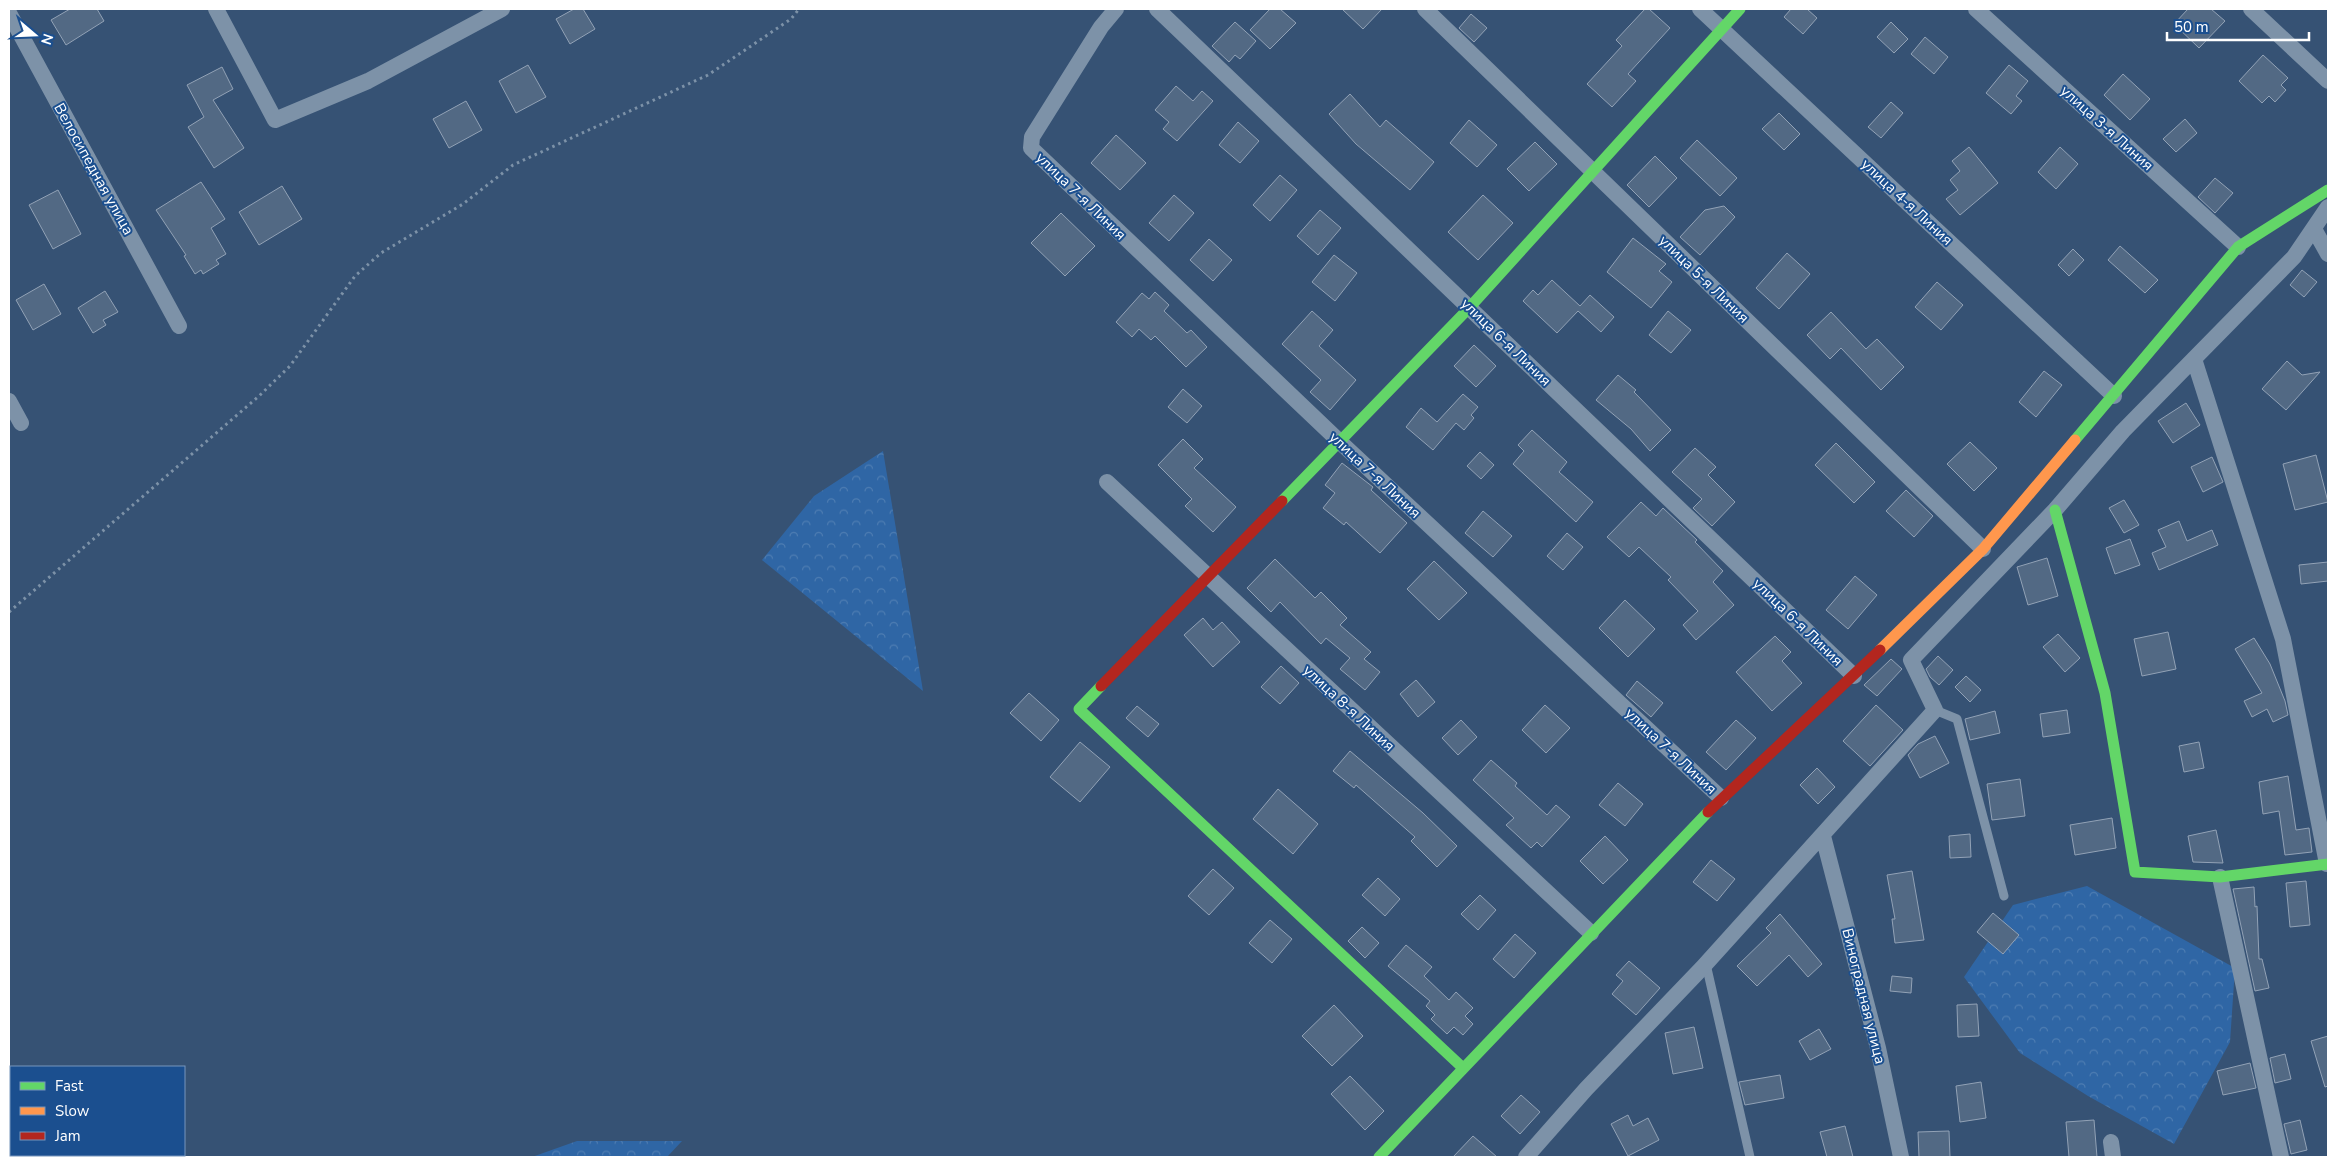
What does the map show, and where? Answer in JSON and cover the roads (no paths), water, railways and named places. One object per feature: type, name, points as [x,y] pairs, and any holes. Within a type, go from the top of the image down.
[{"type":"street","points":[[216,9],[275,120],[368,81],[502,9]]},
{"type":"street","name":"улица 7-я Линия","points":[[1116,9],[1101,27],[1032,137],[1031,148],[1340,442],[1721,798]]},
{"type":"street","name":"улица 6-я Линия","points":[[1157,9],[1854,676]]},
{"type":"street","name":"улица 5-я Линия","points":[[1425,9],[1984,549]]},
{"type":"street","name":"улица 4-я Линия","points":[[1700,9],[2114,396]]},
{"type":"street","points":[[1464,1068],[1079,709],[1470,307],[1740,9]]},
{"type":"street","name":"улица 3-я Линия","points":[[1976,9],[2238,247]]},
{"type":"street","points":[[2251,9],[2328,81]]},
{"type":"street","name":"Велосипедная улица","points":[[9,13],[179,326]]},
{"type":"street","points":[[1379,1157],[1721,798],[1854,676],[1984,549],[2238,247],[2328,190]]},
{"type":"street","points":[[1526,1157],[1586,1089],[1706,964],[1935,710],[1911,660],[2055,510],[2123,431],[2294,257],[2328,207]]},
{"type":"street","points":[[2314,229],[2328,254]]},
{"type":"street","points":[[2055,510],[2105,693],[2135,872],[2220,877],[2328,864],[2283,640],[2194,360]]},
{"type":"street","points":[[9,401],[21,423]]},
{"type":"street","name":"улица 8-я Линия","points":[[1107,482],[1591,933]]},
{"type":"street","name":"Виноградная улица","points":[[1823,836],[1878,1048],[1901,1157]]},
{"type":"street","points":[[2220,877],[2281,1157]]},
{"type":"lane","points":[[1935,710],[1957,719],[2004,896]]},
{"type":"lane","points":[[1706,964],[1750,1157]]}]
